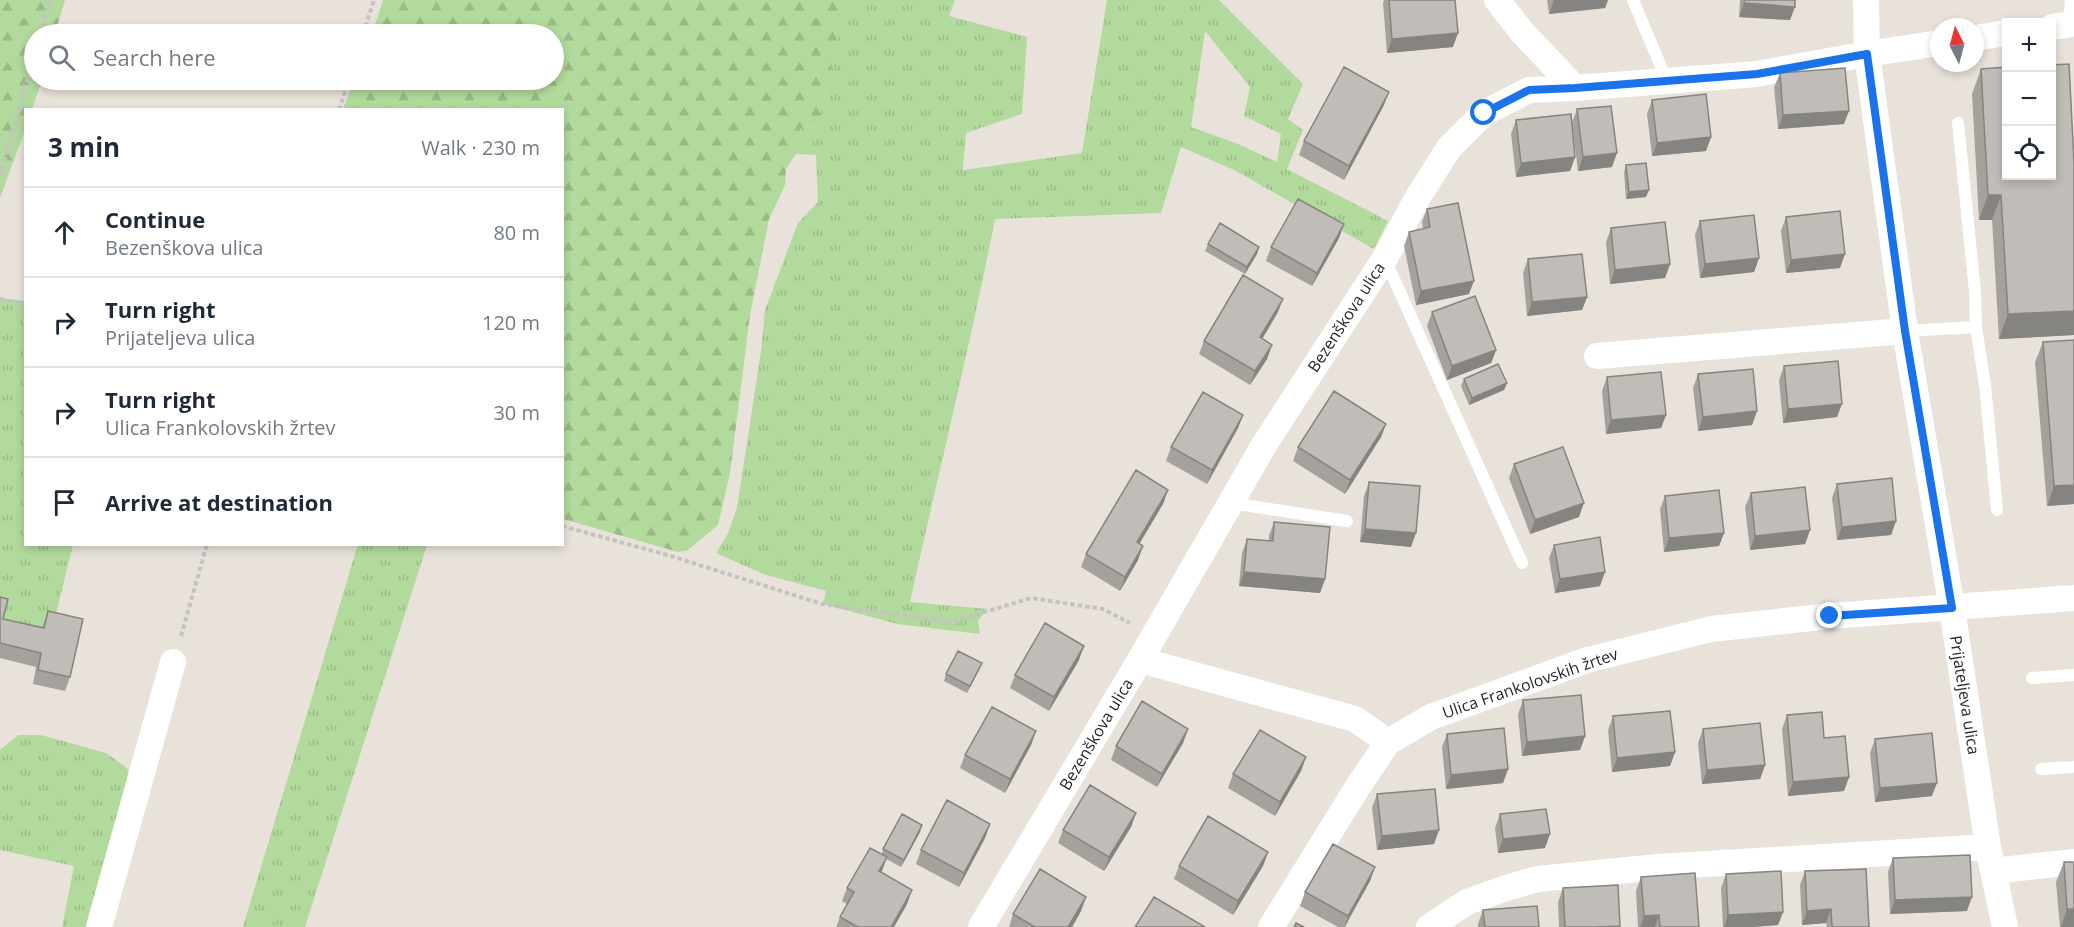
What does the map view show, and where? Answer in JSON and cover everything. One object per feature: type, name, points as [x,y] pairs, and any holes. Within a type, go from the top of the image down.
[{"type":"street","points":[[1497,0],[1522,32],[1575,88]]},
{"type":"street","name":"Prijateljeva ulica","points":[[1866,0],[1867,54],[1905,331],[1952,608],[1991,859],[2005,927]]},
{"type":"street","points":[[1984,37],[2002,34]]},
{"type":"street","name":"Bezenškova ulica","points":[[981,927],[1140,660],[1264,445],[1384,258],[1449,148],[1484,113],[1529,90],[1757,74],[1930,44]]},
{"type":"street","points":[[1597,356],[1905,331]]},
{"type":"street","name":"Ulica Frankolovskih žrtev","points":[[1270,927],[1388,742],[1431,717],[1587,660],[1711,629],[1830,616],[2074,598]]},
{"type":"street","points":[[1140,660],[1355,720],[1388,742]]},
{"type":"street","points":[[99,927],[173,662]]},
{"type":"street","points":[[1429,927],[1467,902],[1538,879],[1657,867],[1991,859],[2074,862]]},
{"type":"lane","points":[[1633,0],[1667,81]]},
{"type":"lane","points":[[1958,123],[1975,292],[1976,327],[1985,385],[1997,510]]},
{"type":"lane","points":[[1384,258],[1522,563]]},
{"type":"lane","points":[[1905,331],[1976,327]]},
{"type":"lane","points":[[1230,502],[1347,521]]},
{"type":"lane","points":[[2032,678],[2074,675]]},
{"type":"lane","points":[[2041,770],[2074,766]]},
{"type":"path","points":[[43,24],[51,0]]},
{"type":"path","points":[[366,24],[374,0]]},
{"type":"path","points":[[0,176],[24,90]]},
{"type":"path","points":[[340,108],[346,90]]},
{"type":"path","points":[[0,299],[24,304]]},
{"type":"path","points":[[564,527],[672,556],[822,604],[952,622],[1031,598],[1103,609],[1154,635]]},
{"type":"path","points":[[173,662],[206,546]]},
{"type":"green space","points":[[0,0],[65,0],[58,24],[24,24],[24,90],[39,90],[32,108],[24,108],[24,133],[0,198]]},
{"type":"green space","points":[[383,0],[853,0],[838,39],[817,127],[801,128],[796,154],[786,169],[785,185],[769,219],[750,315],[730,473],[718,525],[688,550],[678,552],[564,519],[564,108],[343,108],[350,90],[564,90],[564,24],[375,24]]},
{"type":"green space","points":[[853,0],[955,0],[949,16],[1027,37],[1022,114],[966,133],[963,170],[1082,153],[1107,0],[1219,0],[1303,84],[1288,119],[1303,130],[1287,169],[1388,221],[1374,249],[1234,170],[1181,147],[1161,213],[995,219],[965,363],[910,602],[988,609],[978,620],[980,634],[897,624],[823,604],[826,591],[763,574],[716,553],[728,533],[737,508],[765,310],[798,223],[818,202],[816,155],[796,154],[801,128],[817,127],[838,39]],"holes":[[[1205,31],[1250,87],[1244,116],[1281,134],[1277,162],[1238,144],[1191,127]]]},
{"type":"green space","points":[[0,298],[24,301],[24,546],[73,546],[52,630],[0,618]]},
{"type":"green space","points":[[357,546],[427,546],[305,927],[243,927]]},
{"type":"green space","points":[[18,735],[41,735],[106,753],[127,768],[131,783],[90,927],[62,927],[74,866],[0,850],[0,750]]},
{"type":"building","points":[[1389,0],[1455,0],[1458,33],[1392,39]]},
{"type":"building","points":[[1745,0],[1795,0],[1795,7],[1744,3]]},
{"type":"building","points":[[2069,64],[2074,162],[2074,311],[2008,314],[2001,195],[1988,195],[1981,72],[1984,72],[1984,69],[2002,67],[2002,180],[2056,180],[2056,65]]},
{"type":"building","points":[[1344,67],[1389,92],[1349,166],[1304,141]]},
{"type":"building","points":[[1845,68],[1849,111],[1783,115],[1780,73]]},
{"type":"building","points":[[1706,94],[1711,137],[1657,143],[1652,100]]},
{"type":"building","points":[[1611,106],[1617,153],[1583,157],[1577,109]]},
{"type":"building","points":[[1571,114],[1575,157],[1521,163],[1516,120]]},
{"type":"building","points":[[1646,163],[1649,190],[1629,192],[1626,165]]},
{"type":"building","points":[[1298,199],[1344,224],[1317,273],[1271,247]]},
{"type":"building","points":[[1458,203],[1474,281],[1421,291],[1409,232],[1430,227],[1427,209]]},
{"type":"building","points":[[1840,211],[1845,254],[1791,260],[1786,217]]},
{"type":"building","points":[[1754,215],[1759,258],[1705,264],[1700,221]]},
{"type":"building","points":[[1665,222],[1670,264],[1615,270],[1611,228]]},
{"type":"building","points":[[1220,223],[1259,247],[1247,267],[1208,244]]},
{"type":"building","points":[[1582,254],[1587,297],[1532,302],[1528,259]]},
{"type":"building","points":[[1243,275],[1283,299],[1260,337],[1272,345],[1255,371],[1204,341]]},
{"type":"building","points":[[1475,296],[1496,350],[1452,366],[1432,312]]},
{"type":"building","points":[[2074,340],[2074,485],[2054,486],[2043,342]]},
{"type":"building","points":[[1838,361],[1842,404],[1788,409],[1784,366]]},
{"type":"building","points":[[1498,364],[1507,383],[1472,398],[1464,379]]},
{"type":"building","points":[[1753,369],[1757,411],[1703,417],[1698,374]]},
{"type":"building","points":[[1661,372],[1666,415],[1611,420],[1607,377]]},
{"type":"building","points":[[1334,391],[1386,424],[1350,480],[1298,447]]},
{"type":"building","points":[[1203,392],[1243,415],[1212,470],[1171,447]]},
{"type":"building","points":[[1563,447],[1584,503],[1535,520],[1514,464]]},
{"type":"building","points":[[1136,470],[1168,490],[1137,542],[1143,546],[1125,577],[1086,554]]},
{"type":"building","points":[[1892,478],[1896,521],[1842,527],[1837,484]]},
{"type":"building","points":[[1369,482],[1420,486],[1416,533],[1365,529]]},
{"type":"building","points":[[1805,487],[1810,530],[1755,536],[1751,493]]},
{"type":"building","points":[[1719,490],[1724,533],[1669,538],[1665,496]]},
{"type":"building","points":[[1274,522],[1330,527],[1325,579],[1244,572],[1247,539],[1273,541]]},
{"type":"building","points":[[1600,537],[1605,572],[1560,579],[1554,545]]},
{"type":"building","points":[[0,597],[8,599],[3,619],[44,628],[48,611],[83,619],[70,677],[38,670],[41,653],[0,643]]},
{"type":"building","points":[[1045,623],[1084,646],[1054,697],[1015,675]]},
{"type":"building","points":[[958,651],[982,663],[970,686],[946,674]]},
{"type":"building","points":[[1581,695],[1585,736],[1527,742],[1523,700]]},
{"type":"building","points":[[1142,701],[1188,729],[1162,774],[1116,746]]},
{"type":"building","points":[[992,707],[1036,731],[1010,779],[965,755]]},
{"type":"building","points":[[1670,711],[1675,752],[1617,758],[1613,716]]},
{"type":"building","points":[[1822,712],[1824,738],[1845,736],[1849,777],[1793,782],[1787,715]]},
{"type":"building","points":[[1760,723],[1765,765],[1707,770],[1703,729]]},
{"type":"building","points":[[1504,728],[1508,769],[1451,775],[1447,734]]},
{"type":"building","points":[[1260,730],[1306,757],[1280,802],[1233,774]]},
{"type":"building","points":[[1932,733],[1937,783],[1880,788],[1875,739]]},
{"type":"building","points":[[1090,785],[1136,813],[1109,857],[1063,830]]},
{"type":"building","points":[[1435,789],[1439,830],[1382,836],[1377,794]]},
{"type":"building","points":[[947,800],[990,824],[964,873],[921,850]]},
{"type":"building","points":[[1546,809],[1550,834],[1503,839],[1500,814]]},
{"type":"building","points":[[902,814],[922,825],[904,860],[883,849]]},
{"type":"building","points":[[1208,816],[1268,852],[1238,901],[1179,866]]},
{"type":"building","points":[[1333,844],[1375,867],[1348,916],[1305,892]]},
{"type":"building","points":[[870,848],[887,857],[879,871],[912,890],[891,927],[858,927],[840,917],[854,892],[847,888]]},
{"type":"building","points":[[1970,855],[1972,897],[1895,900],[1893,858]]},
{"type":"building","points":[[2064,862],[2074,862],[2074,909],[2067,909]]},
{"type":"building","points":[[1040,869],[1086,897],[1068,927],[1035,927],[1013,914]]},
{"type":"building","points":[[1866,869],[1869,927],[1832,927],[1831,909],[1807,911],[1805,871]]},
{"type":"building","points":[[1781,871],[1783,912],[1728,915],[1726,874]]},
{"type":"building","points":[[1695,873],[1699,927],[1660,927],[1659,915],[1644,916],[1641,877]]},
{"type":"building","points":[[1618,885],[1620,926],[1565,927],[1563,888]]},
{"type":"building","points":[[1154,897],[1205,927],[1135,927]]},
{"type":"building","points":[[1537,906],[1539,927],[1485,927],[1483,910]]},
{"type":"route","points":[[1484,113],[1529,90],[1757,74],[1867,54],[1905,331],[1952,608],[1830,616]]}]
